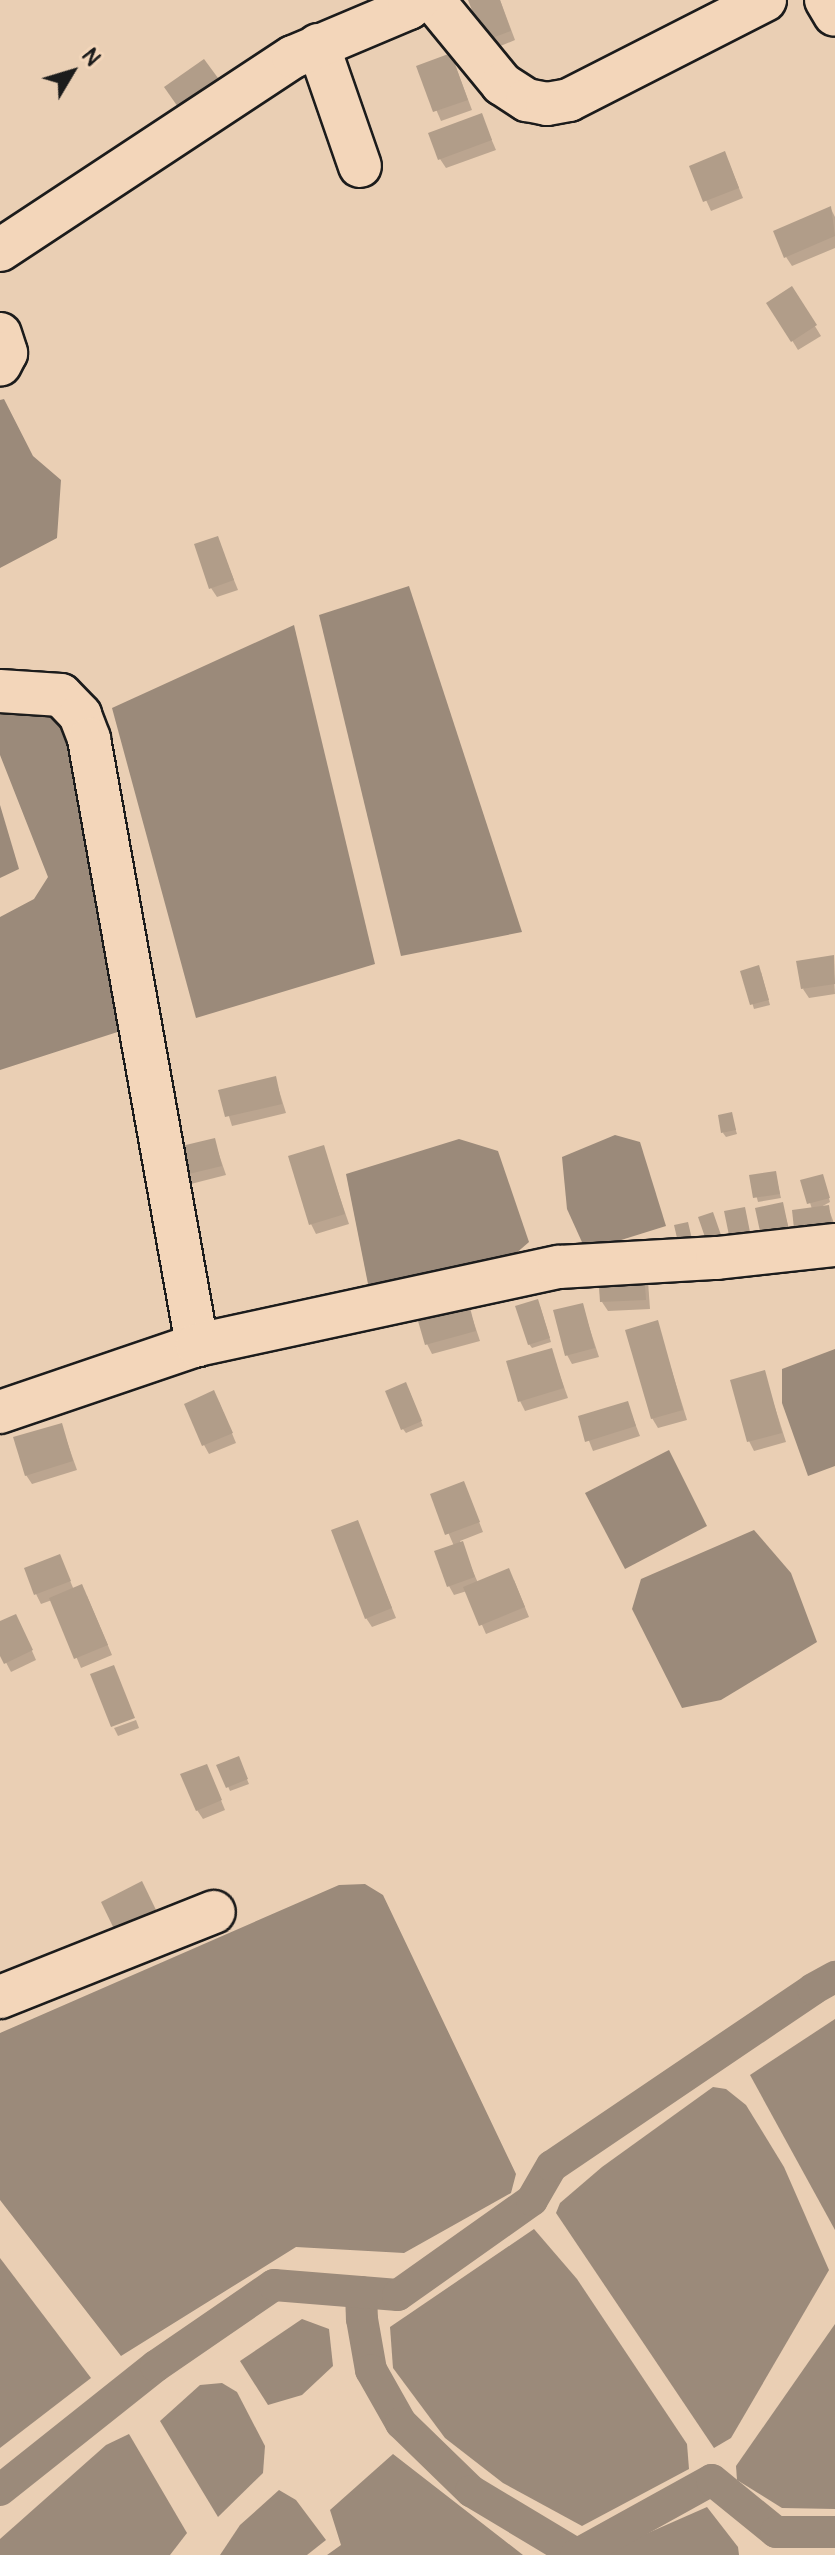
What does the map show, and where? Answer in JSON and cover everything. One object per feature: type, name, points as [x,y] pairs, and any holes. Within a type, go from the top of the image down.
[{"type":"street","points":[[0,250],[293,57],[409,8],[418,0]]},
{"type":"street","points":[[433,0],[502,84],[527,100],[547,104],[569,100],[765,0]]},
{"type":"street","points":[[826,0],[835,15]]},
{"type":"street","points":[[318,45],[360,166]]},
{"type":"street","points":[[0,334],[6,353],[0,365]]},
{"type":"street","points":[[0,691],[61,695],[80,715],[89,739],[197,1345]]},
{"type":"street","points":[[0,1412],[197,1345],[559,1267],[717,1258],[835,1245]]},
{"type":"street","points":[[0,1997],[214,1912]]},
{"type":"shaded area","points":[[4,399],[33,456],[61,480],[57,538],[0,568],[0,400]]},
{"type":"shaded area","points":[[409,586],[522,932],[401,956],[319,615]]},
{"type":"shaded area","points":[[294,625],[375,964],[196,1018],[112,708]]},
{"type":"shaded area","points":[[0,703],[61,708],[133,1027],[0,1070],[0,917],[34,899],[48,877],[0,755]]},
{"type":"shaded area","points":[[0,805],[19,869],[0,878]]},
{"type":"shaded area","points":[[615,1135],[640,1142],[666,1226],[586,1251],[567,1209],[562,1157]]},
{"type":"shaded area","points":[[459,1139],[498,1151],[529,1242],[506,1262],[369,1289],[346,1174]]},
{"type":"shaded area","points":[[835,1349],[835,1466],[808,1476],[782,1403],[782,1369]]},
{"type":"shaded area","points":[[669,1450],[707,1526],[625,1569],[585,1493]]},
{"type":"shaded area","points":[[754,1530],[791,1573],[817,1642],[721,1700],[682,1708],[632,1609],[641,1579]]},
{"type":"shaded area","points":[[365,1884],[383,1895],[516,2174],[511,2193],[404,2253],[296,2247],[121,2356],[0,2200],[0,2033],[339,1885]]},
{"type":"shaded area","points":[[835,2019],[835,2230],[750,2075]]},
{"type":"shaded area","points":[[713,2087],[726,2089],[746,2105],[784,2167],[829,2270],[731,2438],[714,2448],[556,2213],[560,2203],[602,2167]]},
{"type":"shaded area","points":[[534,2229],[577,2279],[687,2444],[689,2469],[582,2526],[503,2483],[445,2438],[393,2368],[390,2327]]},
{"type":"shaded area","points":[[0,2258],[91,2378],[0,2448]]},
{"type":"shaded area","points":[[302,2319],[329,2329],[333,2366],[302,2395],[268,2405],[240,2361]]},
{"type":"shaded area","points":[[835,2324],[835,2509],[782,2508],[737,2480],[736,2466]]},
{"type":"shaded area","points":[[222,2383],[237,2392],[265,2446],[263,2473],[218,2517],[160,2421],[200,2385]]},
{"type":"shaded area","points":[[129,2434],[187,2533],[170,2555],[0,2555],[0,2539],[106,2445]]},
{"type":"shaded area","points":[[393,2454],[523,2555],[327,2555],[341,2545],[330,2510]]},
{"type":"shaded area","points":[[279,2490],[296,2500],[326,2540],[307,2555],[220,2555],[240,2525]]},
{"type":"shaded area","points":[[707,2507],[738,2547],[739,2555],[598,2555]]},
{"type":"building","points":[[468,0],[500,0],[511,31],[484,41]]},
{"type":"building","points":[[451,53],[468,100],[433,112],[416,66]]},
{"type":"building","points":[[204,59],[218,78],[178,107],[164,87]]},
{"type":"building","points":[[482,113],[492,140],[438,160],[428,133]]},
{"type":"building","points":[[725,151],[739,188],[703,202],[689,166]]},
{"type":"building","points":[[831,206],[835,236],[784,258],[773,231]]},
{"type":"building","points":[[792,286],[817,325],[791,342],[766,303]]},
{"type":"building","points":[[218,536],[234,580],[209,589],[194,544]]},
{"type":"building","points":[[834,955],[835,984],[801,989],[796,961]]},
{"type":"building","points":[[759,965],[769,1000],[750,1005],[740,971]]},
{"type":"building","points":[[276,1076],[282,1104],[225,1117],[218,1090]]},
{"type":"building","points":[[732,1112],[736,1130],[721,1133],[718,1115]]},
{"type":"building","points":[[215,1138],[222,1166],[176,1177],[169,1149]]},
{"type":"building","points":[[324,1145],[345,1214],[309,1225],[288,1156]]},
{"type":"building","points":[[776,1171],[780,1194],[753,1198],[749,1175]]},
{"type":"building","points":[[823,1174],[830,1198],[807,1204],[800,1180]]},
{"type":"building","points":[[783,1202],[792,1245],[764,1250],[755,1208]]},
{"type":"building","points":[[829,1205],[833,1233],[795,1238],[792,1210]]},
{"type":"building","points":[[745,1207],[752,1242],[731,1245],[724,1211]]},
{"type":"building","points":[[713,1212],[721,1235],[706,1240],[698,1217]]},
{"type":"building","points":[[688,1222],[694,1248],[680,1251],[674,1225]]},
{"type":"building","points":[[644,1270],[646,1300],[600,1302],[598,1272]]},
{"type":"building","points":[[538,1299],[550,1338],[528,1345],[515,1306]]},
{"type":"building","points":[[468,1300],[476,1331],[425,1345],[416,1314]]},
{"type":"building","points":[[583,1303],[595,1348],[565,1356],[553,1310]]},
{"type":"building","points":[[658,1320],[683,1410],[651,1419],[625,1330]]},
{"type":"building","points":[[552,1348],[564,1388],[518,1402],[506,1361]]},
{"type":"building","points":[[765,1370],[782,1433],[747,1442],[730,1380]]},
{"type":"building","points":[[406,1382],[422,1421],[401,1430],[385,1391]]},
{"type":"building","points":[[214,1390],[233,1433],[202,1446],[184,1404]]},
{"type":"building","points":[[628,1401],[636,1426],[585,1442],[578,1416]]},
{"type":"building","points":[[62,1423],[73,1461],[25,1476],[13,1437]]},
{"type":"building","points":[[464,1481],[480,1522],[445,1535],[430,1494]]},
{"type":"building","points":[[358,1520],[392,1608],[365,1619],[331,1530]]},
{"type":"building","points":[[463,1541],[475,1577],[447,1587],[434,1551]]},
{"type":"building","points":[[60,1554],[71,1581],[34,1595],[24,1568]]},
{"type":"building","points":[[509,1568],[525,1607],[479,1626],[463,1587]]},
{"type":"building","points":[[82,1584],[108,1645],[74,1659],[49,1598]]},
{"type":"building","points":[[16,1614],[33,1650],[4,1664],[0,1656],[0,1621]]},
{"type":"building","points":[[114,1665],[135,1718],[111,1727],[90,1674]]},
{"type":"building","points":[[239,1756],[248,1779],[226,1788],[216,1765]]},
{"type":"building","points":[[207,1764],[222,1800],[196,1811],[180,1774]]},
{"type":"building","points":[[142,1881],[157,1912],[116,1933],[101,1902]]},
{"type":"waterway","points":[[0,2490],[156,2366],[274,2285],[398,2295],[532,2200],[552,2166],[835,1977]]},
{"type":"waterway","points":[[361,2292],[362,2319],[371,2370],[401,2423],[471,2491],[576,2554]]},
{"type":"waterway","points":[[576,2555],[712,2480],[776,2532],[835,2532]]}]
